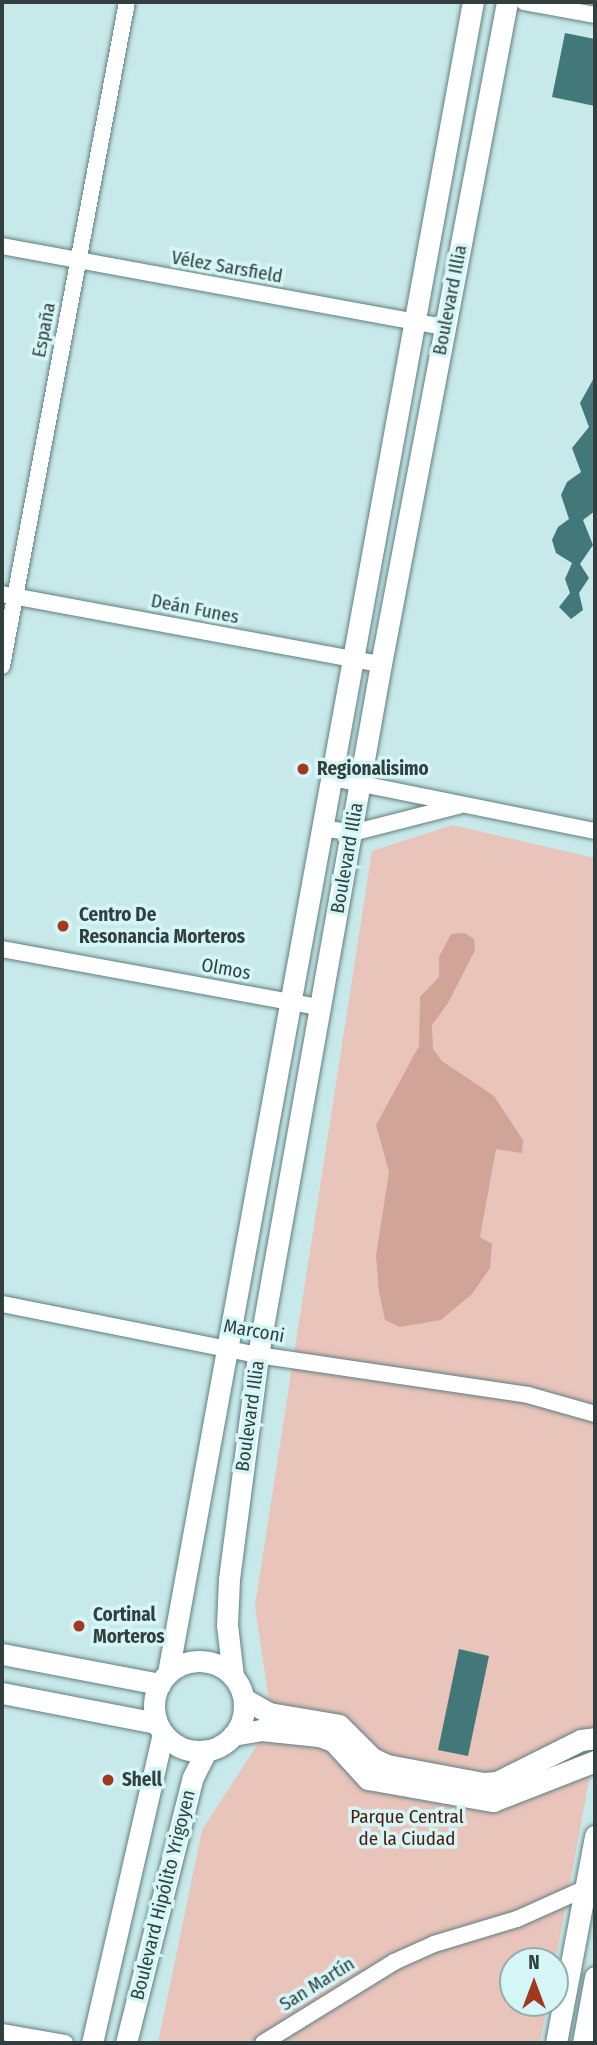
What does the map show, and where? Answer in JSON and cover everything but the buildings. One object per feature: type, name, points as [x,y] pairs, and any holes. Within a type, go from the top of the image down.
[{"type":"street","name":"España","points":[[2,666],[8,595],[78,261],[127,2]]},
{"type":"street","name":"Boulevard Illia","points":[[164,1678],[229,1348],[472,2]]},
{"type":"street","name":"Boulevard Illia","points":[[233,1676],[227,1625],[229,1579],[258,1355],[382,664],[507,2]]},
{"type":"street","points":[[524,2],[595,15]]},
{"type":"street","name":"Vélez Sarsfield","points":[[2,246],[445,327]]},
{"type":"street","name":"Deán Funes","points":[[8,595],[382,664]]},
{"type":"street","points":[[332,778],[595,831]]},
{"type":"street","points":[[322,828],[352,833],[464,804]]},
{"type":"street","name":"Olmos","points":[[2,949],[319,1007]]},
{"type":"street","name":"Marconi","points":[[2,1304],[258,1355],[528,1395],[595,1414]]},
{"type":"street","points":[[2,1654],[164,1678],[194,1661],[222,1667],[233,1676],[244,1699],[240,1725],[233,1735]]},
{"type":"street","points":[[160,1728],[154,1710],[164,1678]]},
{"type":"street","points":[[2,1693],[160,1728],[183,1748],[207,1750],[233,1735],[261,1730],[319,1736],[333,1741],[368,1779],[497,1782],[581,1740],[595,1738]]},
{"type":"street","points":[[244,1699],[270,1713],[331,1722],[372,1758],[428,1781],[507,1799],[595,1761]]},
{"type":"street","name":"Boulevard Hipólito Yrigoyen","points":[[92,2043],[160,1728]]},
{"type":"street","name":"Boulevard Hipólito Yrigoyen","points":[[126,2043],[193,1777],[207,1750]]},
{"type":"street","points":[[556,2043],[590,1886],[595,1836]]},
{"type":"street","name":"San Martín","points":[[263,2043],[394,1962],[434,1944],[517,1919],[590,1886]]},
{"type":"street","points":[[583,2043],[595,1978]]},
{"type":"street","points":[[2,2032],[65,2043]]},
{"type":"green space","name":"Parque Central de la Ciudad","points":[[452,825],[595,858],[595,1748],[558,1947],[499,1947],[499,2017],[545,2017],[540,2043],[158,2043],[202,1830],[272,1722],[255,1606],[372,851]]},
{"type":"shaded area","points":[[465,933],[474,939],[475,950],[448,1003],[432,1025],[433,1049],[442,1061],[494,1096],[523,1140],[522,1153],[496,1149],[480,1237],[492,1244],[490,1268],[472,1294],[441,1320],[400,1327],[385,1320],[379,1292],[376,1256],[389,1172],[376,1125],[419,1046],[420,997],[439,977],[439,957],[451,934]]},
{"type":"place","name":"Regionalisimo","points":[[303,769]]},
{"type":"place","name":"Centro De Resonancia Morteros","points":[[63,926]]},
{"type":"place","name":"Cortinal Morteros","points":[[79,1626]]},
{"type":"place","name":"Shell","points":[[108,1780]]}]
